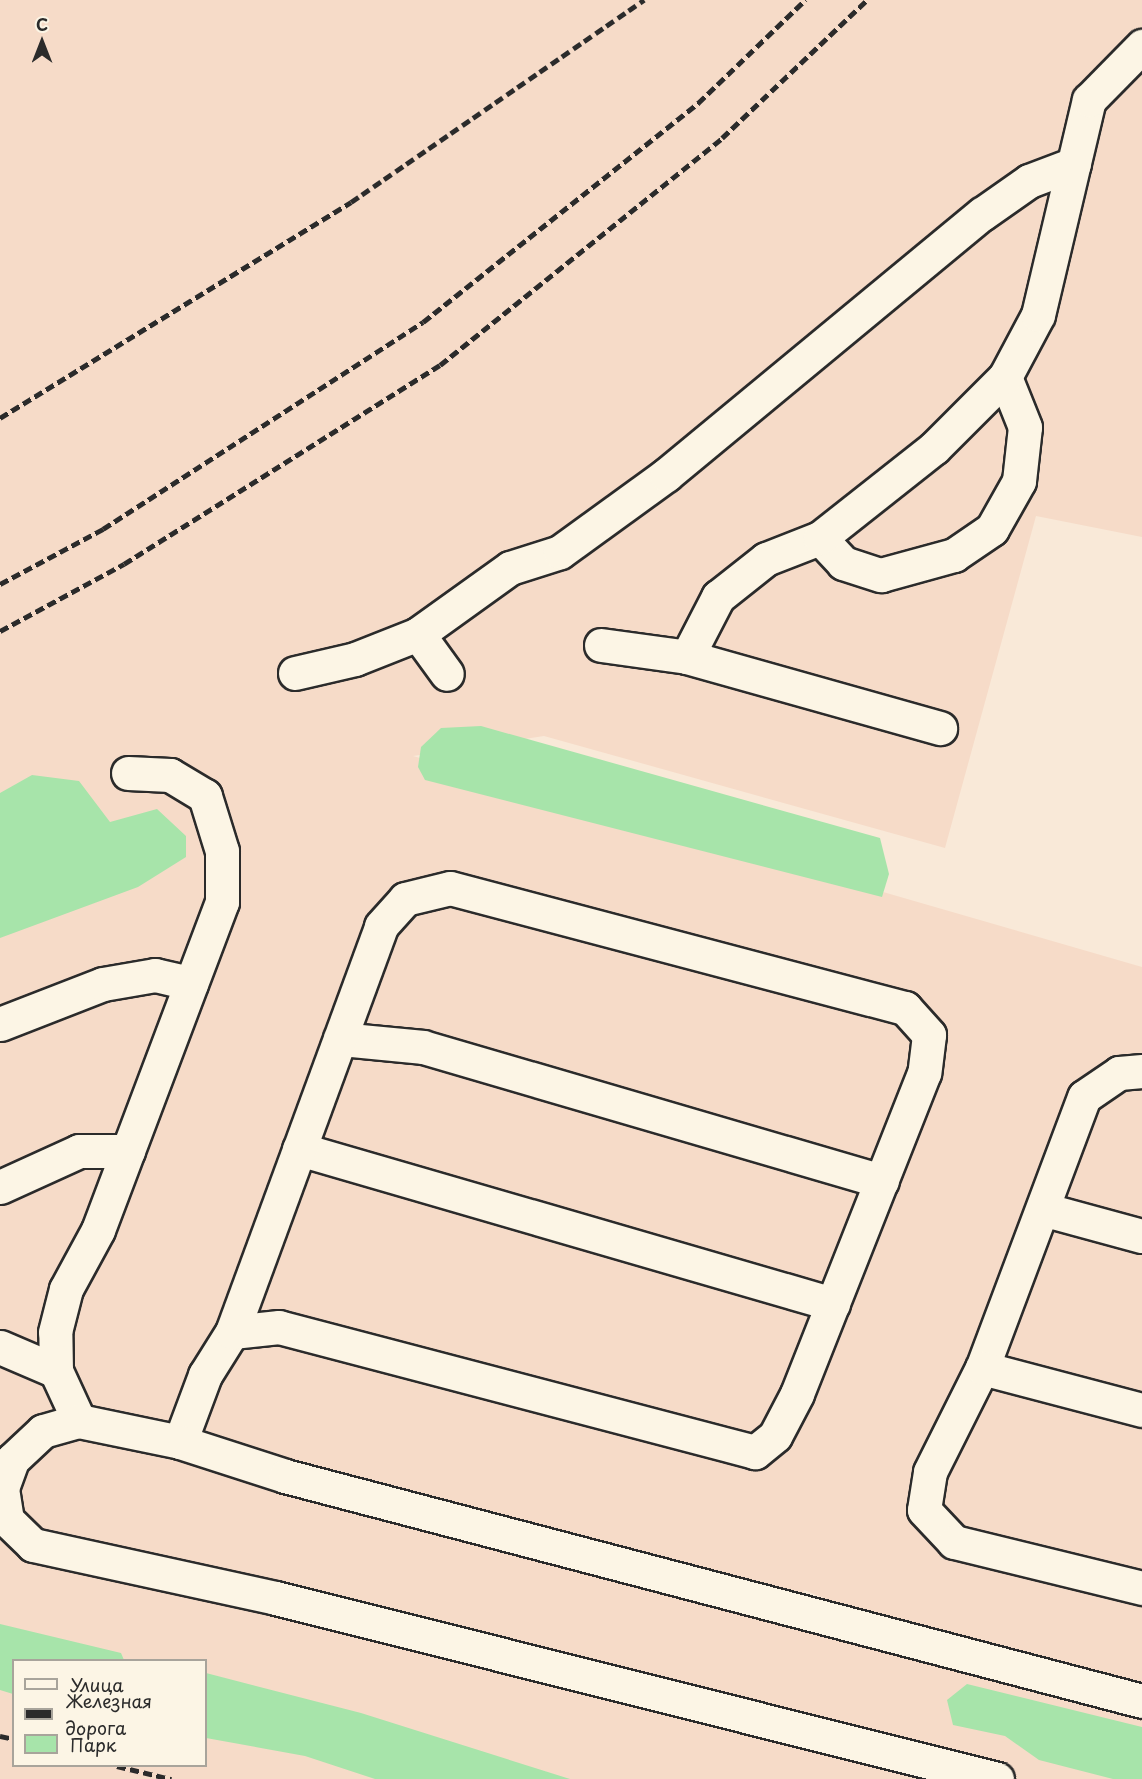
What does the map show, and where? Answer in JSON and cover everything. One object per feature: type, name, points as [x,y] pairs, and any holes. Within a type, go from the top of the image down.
[{"type":"lane","points":[[687,657],[718,597],[766,559],[820,538],[934,448],[1005,377],[1038,315],[1089,100],[1136,62]]},
{"type":"lane","points":[[295,673],[355,659],[418,634],[510,567],[560,552],[666,475],[982,214],[1029,181],[1074,164]]},
{"type":"lane","points":[[820,538],[843,562],[880,575],[954,555],[992,529],[1019,481],[1025,427],[1005,377]]},
{"type":"lane","points":[[418,634],[447,674]]},
{"type":"lane","points":[[601,645],[687,657],[940,728]]},
{"type":"lane","points":[[79,1421],[56,1371],[55,1332],[66,1289],[98,1230],[222,902],[222,851],[205,796],[170,775],[128,773]]},
{"type":"lane","points":[[180,1442],[205,1375],[232,1332],[381,926],[405,899],[450,888],[904,1008],[929,1035],[924,1073],[792,1405],[775,1436],[755,1452],[279,1327],[232,1332]]},
{"type":"lane","points":[[0,1024],[103,984],[155,975],[191,982]]},
{"type":"lane","points":[[340,1039],[423,1047],[882,1181]]},
{"type":"lane","points":[[1142,1071],[1119,1073],[1084,1097],[1046,1210],[982,1368],[930,1472],[924,1510],[954,1542],[1142,1588]]},
{"type":"lane","points":[[299,1149],[833,1304]]},
{"type":"lane","points":[[0,1187],[79,1151],[128,1151]]},
{"type":"lane","points":[[1046,1210],[1142,1236]]},
{"type":"lane","points":[[0,1347],[56,1371]]},
{"type":"lane","points":[[982,1368],[1142,1410]]},
{"type":"lane","points":[[997,1779],[276,1598],[33,1545],[7,1521],[1,1488],[12,1460],[43,1431],[79,1421],[180,1442],[308,1482],[1142,1701]]},
{"type":"shaded area","points":[[0,0],[1142,0],[1142,537],[1036,516],[945,848],[544,736],[413,756],[1142,967],[1142,1682],[848,1608],[804,1590],[794,1627],[1142,1713],[1142,1779],[0,1779]]},
{"type":"green space","points":[[481,726],[880,838],[889,874],[882,897],[425,780],[418,767],[421,747],[441,728]]},
{"type":"green space","points":[[32,775],[79,781],[110,822],[157,809],[186,836],[186,857],[138,887],[0,938],[0,793]]},
{"type":"green space","points":[[0,1624],[121,1653],[124,1659],[12,1659],[12,1694],[0,1690]]},
{"type":"green space","points":[[207,1673],[361,1713],[570,1779],[375,1779],[305,1756],[207,1738]]},
{"type":"green space","points":[[967,1684],[1142,1727],[1142,1779],[1113,1779],[1039,1760],[1005,1736],[953,1725],[947,1700]]},
{"type":"railway","points":[[0,418],[351,202],[644,0]]},
{"type":"railway","points":[[0,584],[103,529],[423,322],[698,103],[805,0]]},
{"type":"railway","points":[[0,631],[124,564],[440,365],[722,138],[867,0]]},
{"type":"railway","points":[[0,1736],[12,1739]]},
{"type":"railway","points":[[121,1767],[171,1779]]}]
